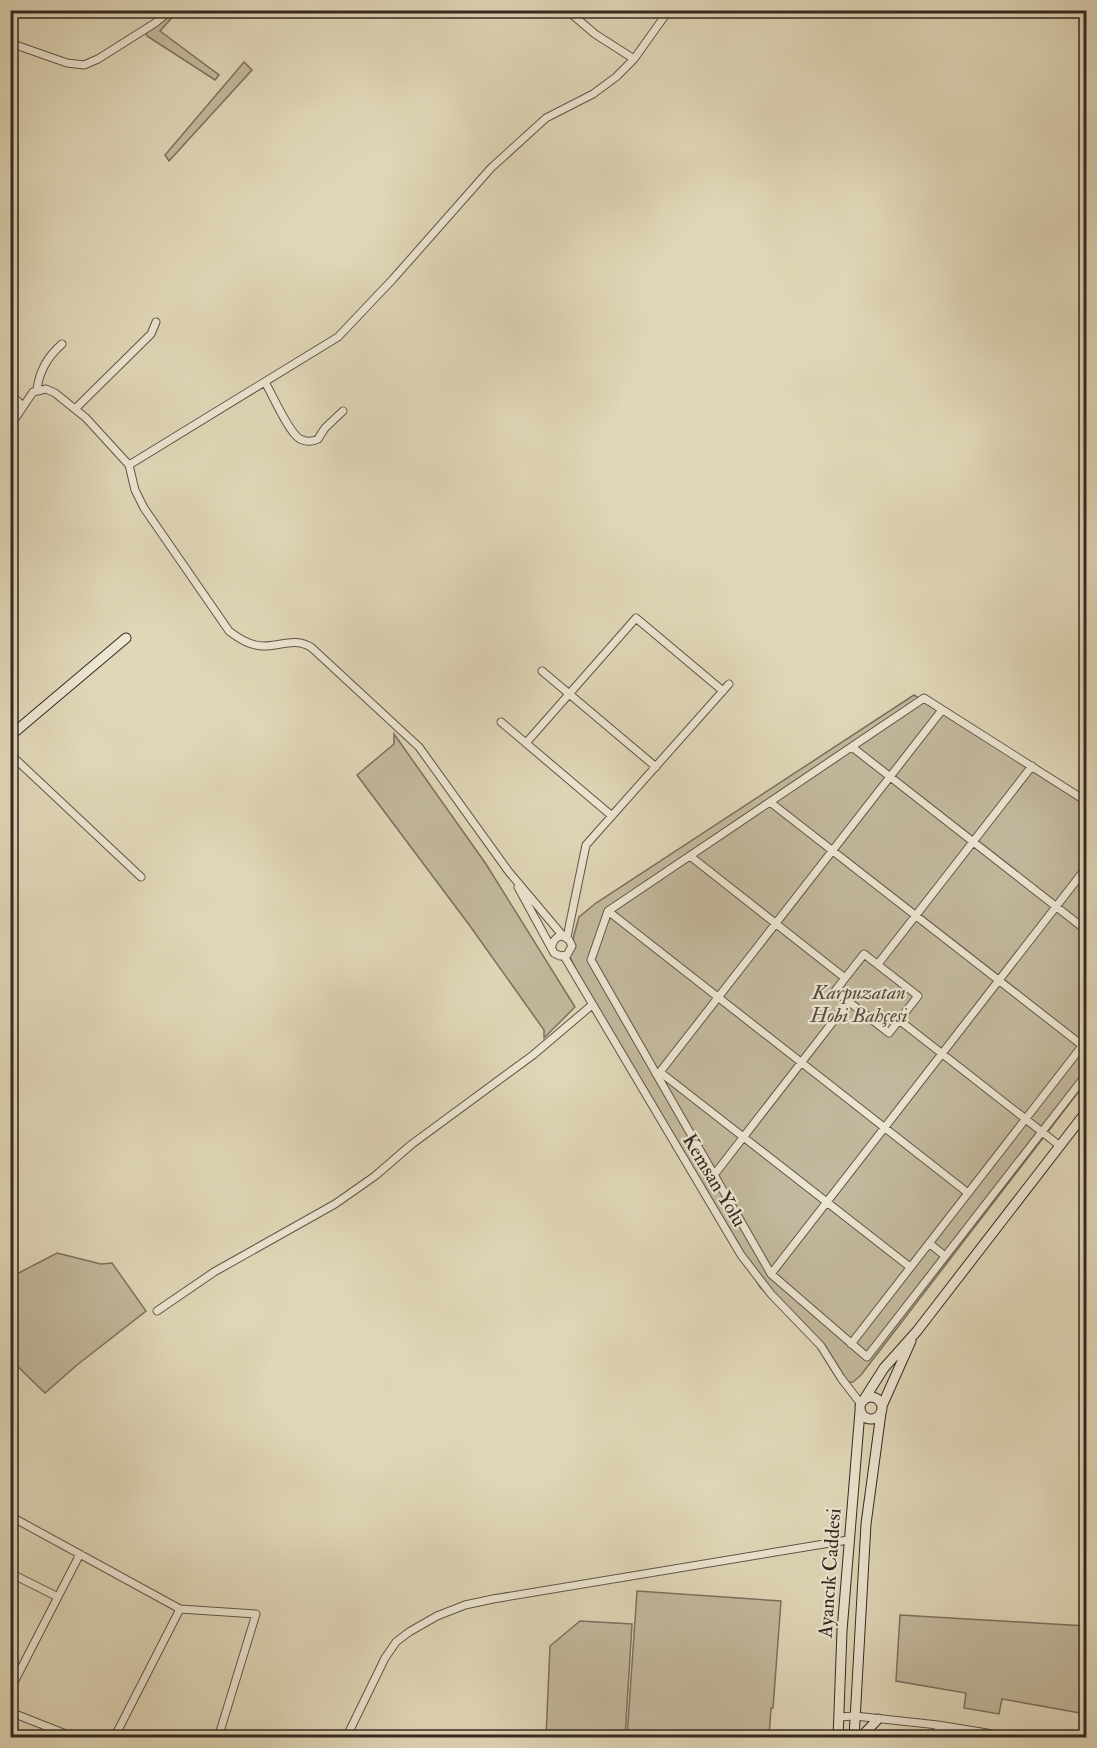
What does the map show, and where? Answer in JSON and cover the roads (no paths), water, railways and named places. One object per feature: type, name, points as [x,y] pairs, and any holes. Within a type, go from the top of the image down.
[{"type":"street","points":[[10,43],[67,63],[84,65],[98,59],[155,23],[171,10]]},
{"type":"street","points":[[567,10],[595,34],[634,59]]},
{"type":"street","points":[[129,465],[338,337],[510,149],[546,118],[605,86],[634,59],[669,10]]},
{"type":"street","points":[[75,409],[151,334],[156,322]]},
{"type":"street","points":[[37,390],[43,367],[51,354],[62,344]]},
{"type":"street","points":[[265,382],[293,433],[304,441],[318,439],[325,428],[343,411]]},
{"type":"street","points":[[10,426],[30,396],[37,390],[46,389],[51,390],[86,418],[129,465],[135,490],[144,508],[229,632],[253,644],[265,646],[297,642],[312,648],[419,747],[509,872],[572,946],[570,952],[564,956],[557,955],[553,950],[509,872]]},
{"type":"street","points":[[10,394],[23,406]]},
{"type":"street","points":[[526,743],[636,618],[723,691]]},
{"type":"street","points":[[10,736],[126,638]]},
{"type":"street","points":[[542,671],[656,767]]},
{"type":"street","points":[[565,937],[586,845],[729,684]]},
{"type":"street","points":[[1086,801],[924,698],[608,911],[591,960],[658,1073],[771,1274],[867,1357],[1086,1075]]},
{"type":"street","points":[[658,1073],[942,710]]},
{"type":"street","points":[[501,722],[612,816]]},
{"type":"street","points":[[852,747],[1086,930]]},
{"type":"street","points":[[10,754],[141,877]]},
{"type":"street","points":[[878,964],[1032,766]]},
{"type":"street","points":[[770,802],[999,981],[1084,1044],[851,1344]]},
{"type":"street","points":[[690,856],[845,978]]},
{"type":"street","points":[[771,1274],[1086,868]]},
{"type":"street","points":[[608,911],[968,1193]]},
{"type":"street","points":[[552,946],[554,940],[560,936],[565,937]]},
{"type":"street","points":[[864,954],[878,964],[918,996],[889,1033],[835,991],[864,954]]},
{"type":"street","name":"Kemsan Yolu","points":[[564,956],[741,1255],[771,1294],[817,1341],[861,1405]]},
{"type":"street","points":[[714,1175],[849,1001]]},
{"type":"street","points":[[157,1311],[214,1272],[355,1191],[412,1144],[533,1055],[592,1005]]},
{"type":"street","points":[[899,1020],[1060,1146]]},
{"type":"street","points":[[658,1073],[910,1267]]},
{"type":"street","name":"Ayancık Caddesi","points":[[838,1737],[848,1540],[861,1405],[884,1368],[916,1331],[1086,1112]]},
{"type":"street","points":[[929,1243],[945,1256]]},
{"type":"street","name":"Ayancık Caddesi","points":[[854,1737],[866,1524],[882,1409],[916,1331]]},
{"type":"street","points":[[869,1397],[876,1398],[882,1409],[877,1418],[870,1419],[864,1417],[861,1405],[869,1397]]},
{"type":"street","points":[[10,1516],[180,1609],[256,1614],[218,1737]]},
{"type":"street","points":[[346,1737],[390,1650],[409,1632],[452,1610],[493,1599],[848,1540]]},
{"type":"street","points":[[10,1690],[80,1554]]},
{"type":"street","points":[[10,1573],[58,1597]]},
{"type":"street","points":[[114,1737],[180,1609]]},
{"type":"street","points":[[10,1712],[76,1737]]},
{"type":"street","points":[[839,1717],[855,1716],[938,1725],[1017,1737]]},
{"type":"street","points":[[860,1737],[878,1719]]},
{"type":"street","points":[[936,1737],[938,1725]]},
{"type":"park label","name":"Karpuzatan Hobi Bahçesi","points":[[859,1004]]}]
